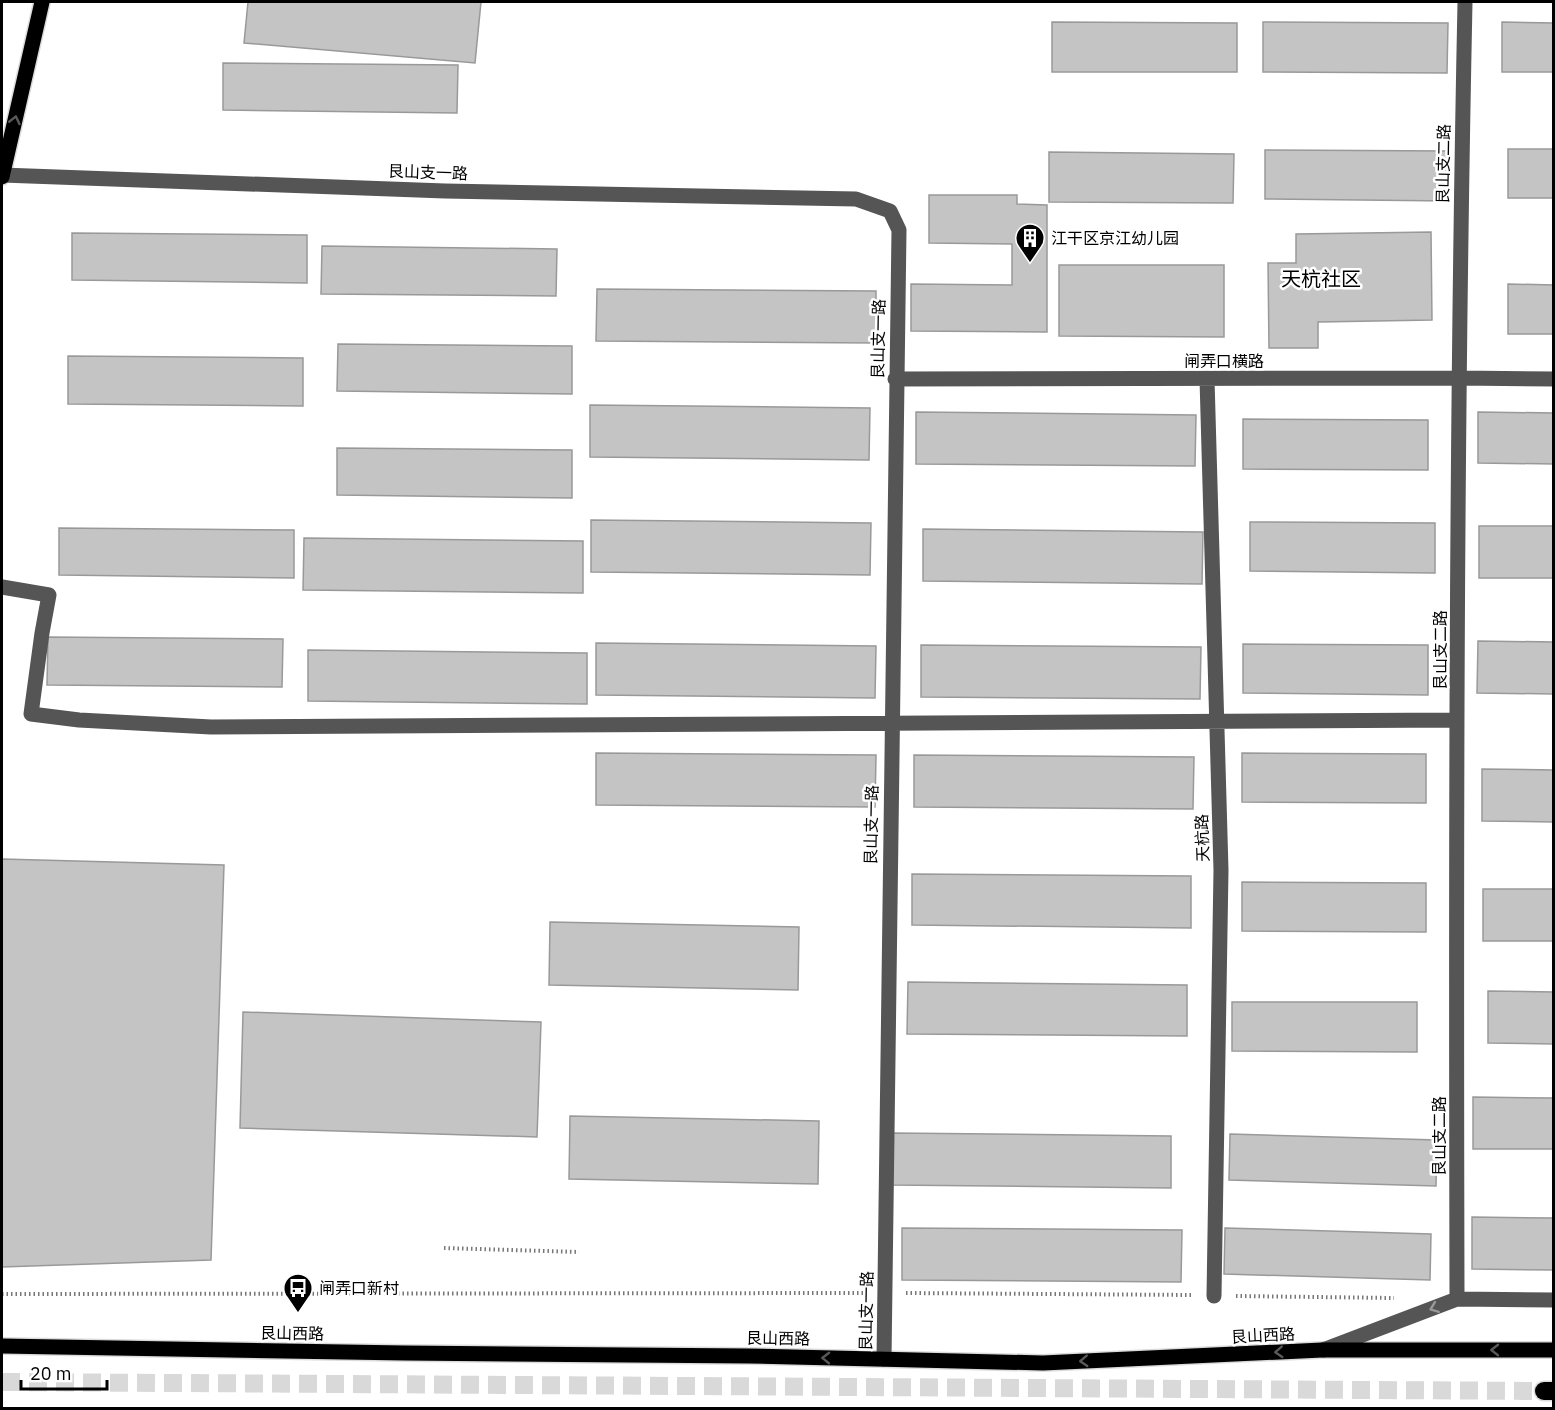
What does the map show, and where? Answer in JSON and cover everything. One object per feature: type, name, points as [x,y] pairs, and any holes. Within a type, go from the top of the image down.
[{"type":"main road","points":[[2,176],[42,2]]},
{"type":"main road","name":"艮山西路","points":[[2,1346],[1043,1363],[1322,1350],[1554,1350]]},
{"type":"street","name":"艮山支二路","points":[[1457,1299],[1459,378],[1465,2]]},
{"type":"street","name":"艮山支一路","points":[[2,176],[445,191],[856,199],[890,211],[899,230],[884,1359]]},
{"type":"street","name":"闸弄口横路","points":[[896,379],[1459,378],[1554,380]]},
{"type":"street","name":"天杭路","points":[[1207,379],[1221,870],[1214,1296]]},
{"type":"street","points":[[2,587],[49,595],[31,714],[79,720],[211,727],[1457,720]]},
{"type":"street","points":[[1322,1350],[1457,1299],[1554,1300]]},
{"type":"path","points":[[444,1248],[579,1252]]},
{"type":"path","points":[[2,1293],[884,1293],[1399,1298]]},
{"type":"building","points":[[248,2],[481,2],[475,63],[244,43]]},
{"type":"building","points":[[1052,22],[1237,23],[1237,72],[1052,72]]},
{"type":"building","points":[[1263,22],[1448,23],[1447,73],[1263,72]]},
{"type":"building","points":[[1502,22],[1554,23],[1554,72],[1502,72]]},
{"type":"building","points":[[223,63],[458,65],[457,113],[223,110]]},
{"type":"building","points":[[1508,149],[1554,149],[1554,198],[1508,198]]},
{"type":"building","points":[[1265,150],[1450,151],[1449,201],[1265,199]]},
{"type":"building","points":[[1049,152],[1234,154],[1233,203],[1049,202]]},
{"type":"building","name":"江干区京江幼儿园","points":[[929,195],[1017,195],[1017,204],[1047,205],[1047,332],[911,331],[911,284],[1012,285],[1012,244],[929,243]]},
{"type":"building","points":[[1431,232],[1432,320],[1318,322],[1318,348],[1269,348],[1268,263],[1296,263],[1296,234]]},
{"type":"building","points":[[72,233],[307,235],[307,283],[72,280]]},
{"type":"building","points":[[322,246],[557,249],[556,296],[321,294]]},
{"type":"building","points":[[1059,265],[1224,265],[1224,337],[1059,336]]},
{"type":"building","points":[[1508,284],[1554,285],[1554,334],[1508,334]]},
{"type":"building","points":[[597,289],[876,291],[876,343],[596,341]]},
{"type":"building","points":[[338,344],[572,346],[572,394],[337,391]]},
{"type":"building","points":[[68,356],[303,358],[303,406],[68,404]]},
{"type":"building","points":[[590,405],[870,408],[869,460],[590,457]]},
{"type":"building","points":[[916,412],[1196,415],[1195,466],[916,464]]},
{"type":"building","points":[[1478,412],[1554,413],[1554,464],[1478,463]]},
{"type":"building","points":[[1243,419],[1428,420],[1428,470],[1243,469]]},
{"type":"building","points":[[337,448],[572,450],[572,498],[337,495]]},
{"type":"building","points":[[591,520],[871,523],[870,575],[591,572]]},
{"type":"building","points":[[1250,522],[1435,523],[1435,573],[1250,571]]},
{"type":"building","points":[[1479,526],[1554,526],[1554,578],[1479,578]]},
{"type":"building","points":[[59,528],[294,530],[294,578],[59,575]]},
{"type":"building","points":[[923,529],[1203,532],[1202,584],[923,581]]},
{"type":"building","points":[[304,538],[583,541],[583,593],[303,590]]},
{"type":"building","points":[[48,637],[283,639],[282,687],[47,685]]},
{"type":"building","points":[[1478,641],[1554,642],[1554,694],[1477,693]]},
{"type":"building","points":[[596,643],[876,646],[875,698],[596,695]]},
{"type":"building","points":[[1243,644],[1428,645],[1428,695],[1243,693]]},
{"type":"building","points":[[921,645],[1201,647],[1200,699],[921,697]]},
{"type":"building","points":[[308,650],[587,653],[587,704],[308,701]]},
{"type":"building","points":[[596,753],[876,755],[875,807],[596,805]]},
{"type":"building","points":[[1242,753],[1426,754],[1426,803],[1242,802]]},
{"type":"building","points":[[914,755],[1194,757],[1193,809],[914,807]]},
{"type":"building","points":[[1482,769],[1554,770],[1554,822],[1482,821]]},
{"type":"building","points":[[2,859],[224,865],[211,1260],[2,1267]]},
{"type":"building","points":[[912,874],[1191,876],[1191,928],[912,925]]},
{"type":"building","points":[[1242,882],[1426,883],[1426,932],[1242,931]]},
{"type":"building","points":[[1483,889],[1554,889],[1554,941],[1483,941]]},
{"type":"building","points":[[550,922],[799,927],[798,990],[549,985]]},
{"type":"building","points":[[908,982],[1187,985],[1187,1036],[907,1034]]},
{"type":"building","points":[[1488,991],[1554,992],[1554,1044],[1488,1043]]},
{"type":"building","points":[[1232,1002],[1417,1002],[1417,1052],[1232,1051]]},
{"type":"building","points":[[243,1012],[541,1022],[537,1137],[240,1128]]},
{"type":"building","points":[[1473,1097],[1554,1098],[1554,1149],[1473,1149]]},
{"type":"building","points":[[570,1116],[819,1121],[818,1184],[569,1179]]},
{"type":"building","points":[[892,1133],[1171,1136],[1171,1188],[891,1185]]},
{"type":"building","points":[[1230,1134],[1437,1140],[1436,1186],[1229,1180]]},
{"type":"building","points":[[1472,1217],[1554,1218],[1554,1270],[1472,1269]]},
{"type":"building","points":[[902,1228],[1182,1230],[1181,1282],[902,1280]]},
{"type":"building","points":[[1225,1228],[1431,1234],[1430,1280],[1224,1274]]},
{"type":"tunnel","points":[[2,1382],[1544,1391]]},
{"type":"place","name":"江干区京江幼儿园","points":[[1030,264]]},
{"type":"place","name":"闸弄口新村","points":[[298,1314]]},
{"type":"district","name":"天杭社区","points":[[1321,279]]}]
